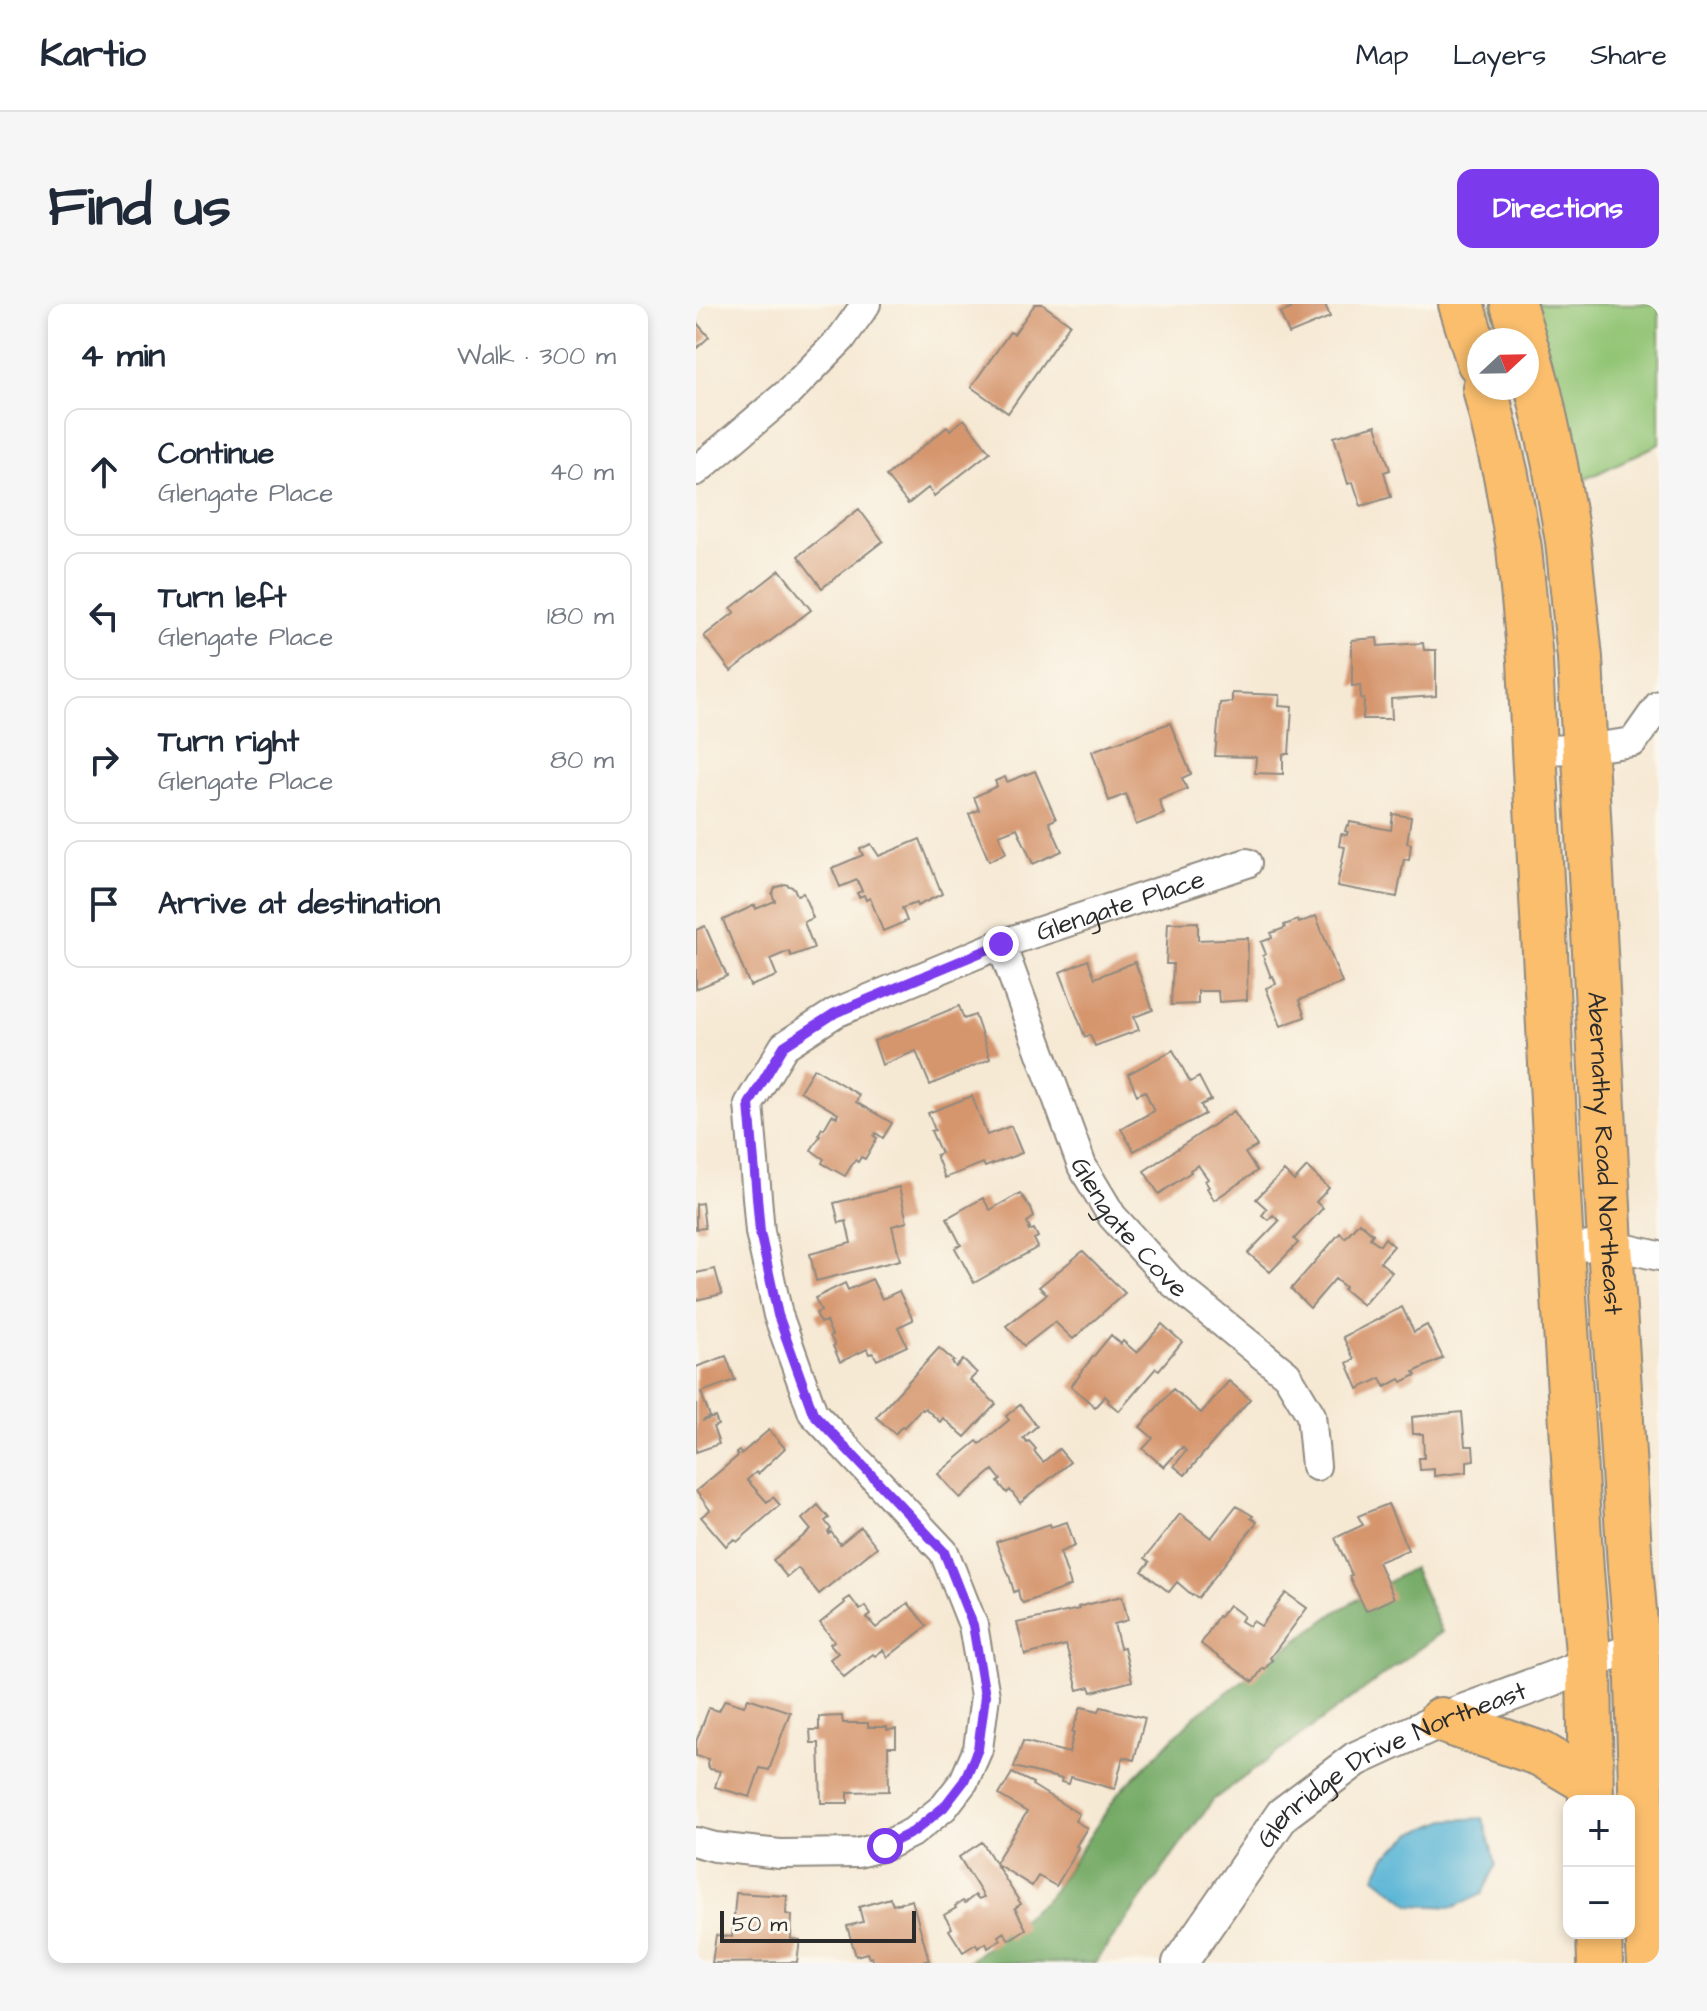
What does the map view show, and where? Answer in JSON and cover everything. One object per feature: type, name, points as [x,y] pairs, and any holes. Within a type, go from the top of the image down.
[{"type":"main road","points":[[1461,304],[1468,328]]},
{"type":"main road","points":[[1513,304],[1520,328]]},
{"type":"main road","name":"Abernathy Road Northeast","points":[[1539,392],[1568,541],[1580,658],[1630,1566],[1648,1642],[1643,1857],[1650,1963]]},
{"type":"main road","name":"Abernathy Road Northeast","points":[[1488,400],[1519,548],[1530,660],[1561,1248],[1589,1665],[1591,1792]]},
{"type":"main road","points":[[1441,1720],[1541,1754],[1591,1792]]},
{"type":"main road","points":[[1599,1939],[1600,1963]]},
{"type":"street","points":[[696,471],[789,392],[841,339],[866,304]]},
{"type":"street","points":[[1534,750],[1584,749],[1633,742],[1659,705]]},
{"type":"street","name":"Glengate Place","points":[[696,1842],[780,1854],[858,1853],[885,1846],[913,1832],[944,1807],[964,1781],[978,1749],[985,1696],[973,1625],[944,1552],[813,1413],[778,1315],[760,1232],[749,1104],[784,1046],[835,1013],[1001,944],[1247,863]]},
{"type":"street","name":"Glengate Cove","points":[[1001,944],[1082,1166],[1112,1216],[1171,1281],[1287,1375],[1311,1415],[1316,1466]]},
{"type":"street","points":[[1561,1248],[1610,1245],[1659,1256]]},
{"type":"street","name":"Glenridge Drive Northeast","points":[[1180,1963],[1283,1814],[1356,1759],[1441,1720],[1648,1642]]},
{"type":"green space","points":[[1492,304],[1659,304],[1659,444],[1542,500],[1516,400],[1539,400],[1539,328],[1498,328]]},
{"type":"green space","points":[[1413,1568],[1442,1632],[1213,1800],[1095,1963],[967,1963],[1048,1898],[1118,1794],[1195,1716],[1337,1611]]},
{"type":"water","points":[[1483,1818],[1496,1865],[1482,1894],[1454,1907],[1411,1905],[1375,1877],[1385,1857],[1413,1833],[1447,1820]]},
{"type":"building","points":[[1035,304],[1042,304],[1070,324],[1008,413],[971,387],[1010,332],[1014,334]]},
{"type":"building","points":[[1289,304],[1325,304],[1330,317],[1289,334],[1280,313],[1291,309]]},
{"type":"building","points":[[696,322],[709,337],[696,349]]},
{"type":"building","points":[[964,419],[990,452],[934,496],[928,488],[908,504],[886,476],[947,427],[950,430]]},
{"type":"building","points":[[1376,425],[1390,470],[1384,472],[1391,497],[1361,506],[1353,482],[1348,484],[1334,437]]},
{"type":"building","points":[[859,509],[883,541],[822,588],[798,556]]},
{"type":"building","points":[[780,570],[811,610],[731,671],[704,636],[735,612],[731,608]]},
{"type":"building","points":[[1377,638],[1378,646],[1423,643],[1424,650],[1436,650],[1436,696],[1391,699],[1392,719],[1363,719],[1364,699],[1361,699],[1360,685],[1352,686],[1352,640]]},
{"type":"building","points":[[1232,693],[1280,695],[1279,706],[1292,707],[1289,754],[1283,754],[1283,774],[1255,773],[1256,757],[1215,756],[1220,703],[1232,702]]},
{"type":"building","points":[[1170,723],[1191,774],[1182,778],[1187,789],[1159,800],[1164,814],[1136,825],[1126,794],[1109,801],[1092,751]]},
{"type":"building","points":[[1035,771],[1056,819],[1049,822],[1062,851],[1033,864],[1017,828],[999,835],[1006,853],[989,861],[969,814],[979,810],[974,797],[997,786],[995,781],[1005,777],[1007,782]]},
{"type":"building","points":[[1393,814],[1411,817],[1407,843],[1411,844],[1409,860],[1404,859],[1397,897],[1337,886],[1345,847],[1339,846],[1341,834],[1347,835],[1347,825],[1350,822],[1391,830]]},
{"type":"building","points":[[920,839],[942,894],[917,906],[916,903],[902,908],[907,921],[883,931],[870,898],[866,900],[864,895],[859,897],[857,893],[862,891],[857,880],[840,887],[832,868],[863,855],[860,849],[871,844],[879,856]]},
{"type":"building","points":[[785,884],[794,888],[797,895],[803,893],[813,918],[804,922],[814,948],[791,956],[789,951],[770,959],[777,976],[750,986],[723,920],[755,905],[756,909],[775,901],[772,894],[775,888]]},
{"type":"building","points":[[1316,916],[1342,983],[1299,1000],[1305,1017],[1281,1026],[1266,988],[1276,984],[1263,956],[1266,954],[1261,942],[1272,938],[1271,933],[1285,928],[1284,925]]},
{"type":"building","points":[[1198,922],[1198,940],[1248,938],[1247,1000],[1219,1002],[1218,991],[1198,991],[1198,1004],[1171,1005],[1173,964],[1166,964],[1168,923]]},
{"type":"building","points":[[705,926],[727,976],[696,989],[696,930]]},
{"type":"building","points":[[1088,960],[1095,978],[1135,962],[1153,1010],[1134,1017],[1139,1030],[1095,1046],[1090,1035],[1085,1037],[1060,972]]},
{"type":"building","points":[[959,1006],[964,1019],[975,1015],[990,1059],[930,1085],[916,1051],[882,1065],[874,1041]]},
{"type":"building","points":[[1173,1050],[1190,1082],[1199,1077],[1211,1100],[1201,1105],[1205,1114],[1134,1151],[1121,1129],[1154,1111],[1145,1091],[1137,1095],[1128,1074]]},
{"type":"building","points":[[814,1068],[859,1095],[856,1102],[892,1123],[883,1138],[876,1133],[874,1136],[877,1138],[865,1159],[855,1160],[845,1176],[822,1163],[824,1159],[811,1150],[822,1128],[832,1115],[837,1117],[838,1114],[800,1091]]},
{"type":"building","points":[[972,1096],[987,1135],[1011,1126],[1022,1153],[985,1167],[983,1163],[945,1178],[936,1155],[941,1153],[931,1131],[935,1130],[928,1113]]},
{"type":"building","points":[[1234,1111],[1257,1146],[1245,1153],[1257,1171],[1214,1200],[1205,1181],[1208,1179],[1198,1165],[1159,1194],[1144,1171]]},
{"type":"building","points":[[1307,1167],[1329,1188],[1316,1202],[1323,1208],[1294,1239],[1298,1243],[1270,1272],[1248,1253],[1279,1221],[1273,1215],[1268,1220],[1262,1215],[1267,1209],[1256,1199],[1284,1171],[1294,1181]]},
{"type":"building","points":[[899,1187],[907,1222],[892,1226],[900,1260],[816,1281],[810,1254],[851,1243],[846,1221],[839,1223],[834,1203]]},
{"type":"building","points":[[1020,1193],[1034,1217],[1027,1222],[1029,1231],[1034,1229],[1038,1237],[1034,1239],[1038,1247],[974,1283],[955,1248],[961,1245],[947,1218],[983,1198],[990,1210]]},
{"type":"building","points":[[702,1203],[705,1228],[696,1229],[696,1204]]},
{"type":"building","points":[[1359,1222],[1373,1234],[1370,1238],[1380,1245],[1385,1238],[1394,1246],[1380,1262],[1392,1272],[1363,1305],[1335,1279],[1310,1308],[1291,1289],[1340,1233],[1345,1238]]},
{"type":"building","points":[[1083,1251],[1125,1293],[1073,1339],[1055,1322],[1024,1346],[1006,1326],[1047,1294],[1039,1287]]},
{"type":"building","points":[[715,1269],[722,1294],[696,1300],[696,1273]]},
{"type":"building","points":[[872,1279],[882,1299],[899,1291],[913,1320],[898,1327],[907,1346],[877,1360],[867,1349],[840,1362],[826,1321],[820,1323],[816,1313],[821,1311],[815,1298],[845,1283],[848,1290]]},
{"type":"building","points":[[1402,1307],[1414,1332],[1427,1325],[1443,1358],[1414,1372],[1416,1375],[1402,1382],[1400,1379],[1385,1387],[1381,1378],[1358,1389],[1347,1363],[1354,1359],[1343,1337]]},
{"type":"building","points":[[1162,1324],[1182,1342],[1119,1411],[1105,1396],[1095,1407],[1071,1386],[1111,1335],[1137,1353]]},
{"type":"building","points":[[939,1348],[954,1361],[956,1367],[963,1360],[977,1373],[970,1380],[996,1404],[965,1437],[943,1418],[940,1422],[925,1408],[895,1434],[876,1417]]},
{"type":"building","points":[[726,1356],[735,1380],[701,1392],[710,1417],[702,1421],[715,1417],[718,1425],[713,1427],[719,1444],[696,1452],[696,1367]]},
{"type":"building","points":[[1229,1381],[1250,1399],[1185,1475],[1174,1466],[1186,1451],[1182,1447],[1164,1467],[1143,1449],[1153,1438],[1140,1427],[1173,1389],[1201,1413]]},
{"type":"building","points":[[1020,1405],[1037,1426],[1023,1438],[1036,1449],[1034,1451],[1043,1462],[1059,1449],[1070,1462],[1020,1503],[1010,1490],[1007,1493],[998,1482],[1001,1480],[993,1470],[960,1498],[938,1474],[977,1441],[980,1444],[1009,1420],[1006,1416]]},
{"type":"building","points":[[1462,1412],[1465,1446],[1473,1446],[1474,1460],[1467,1461],[1467,1472],[1434,1476],[1434,1469],[1420,1470],[1419,1458],[1424,1458],[1423,1434],[1413,1434],[1412,1417]]},
{"type":"building","points":[[769,1430],[785,1448],[758,1474],[756,1472],[747,1480],[767,1502],[773,1497],[780,1505],[737,1542],[734,1539],[726,1546],[701,1517],[710,1510],[696,1491],[738,1456],[736,1453],[739,1451],[741,1454]]},
{"type":"building","points":[[1388,1504],[1408,1550],[1378,1562],[1394,1598],[1366,1611],[1335,1538],[1363,1525],[1358,1516]]},
{"type":"building","points":[[818,1505],[829,1518],[825,1521],[831,1529],[829,1534],[831,1532],[840,1544],[861,1527],[877,1547],[819,1594],[798,1568],[787,1577],[773,1560],[811,1530],[802,1519]]},
{"type":"building","points":[[1236,1506],[1257,1522],[1198,1598],[1177,1582],[1169,1592],[1142,1571],[1150,1562],[1145,1558],[1180,1514],[1211,1538]]},
{"type":"building","points":[[1067,1522],[1075,1546],[1060,1552],[1071,1586],[1023,1603],[1018,1590],[1014,1592],[996,1542],[1050,1524],[1051,1527]]},
{"type":"building","points":[[1286,1593],[1307,1608],[1253,1682],[1201,1644],[1218,1616],[1229,1605],[1244,1616],[1241,1621],[1249,1626],[1253,1621],[1261,1626]]},
{"type":"building","points":[[1122,1596],[1128,1620],[1114,1624],[1120,1648],[1124,1647],[1132,1681],[1092,1692],[1090,1687],[1078,1690],[1066,1645],[1025,1655],[1017,1623]]},
{"type":"building","points":[[850,1597],[860,1610],[865,1606],[871,1615],[867,1618],[876,1628],[908,1603],[927,1626],[888,1657],[883,1650],[875,1656],[873,1654],[844,1677],[830,1659],[838,1653],[830,1644],[834,1641],[820,1623]]},
{"type":"building","points":[[748,1698],[790,1712],[769,1770],[760,1768],[750,1797],[715,1787],[720,1771],[710,1769],[708,1759],[696,1756],[696,1742],[709,1708],[719,1711],[725,1700],[744,1706]]},
{"type":"building","points":[[1081,1707],[1099,1711],[1101,1707],[1145,1718],[1134,1760],[1123,1757],[1115,1789],[1071,1777],[1069,1784],[1061,1782],[1062,1779],[1014,1767],[1023,1741],[1069,1753]]},
{"type":"building","points":[[842,1716],[843,1723],[868,1723],[868,1727],[896,1729],[896,1747],[888,1747],[889,1791],[848,1792],[848,1803],[821,1803],[819,1743],[811,1743],[810,1730],[819,1730],[819,1717]]},
{"type":"building","points":[[1012,1773],[1033,1783],[1079,1814],[1075,1821],[1087,1828],[1056,1886],[1038,1876],[1032,1886],[995,1863],[1027,1812],[999,1795]]},
{"type":"building","points":[[982,1842],[1021,1904],[1015,1908],[1026,1929],[1009,1940],[1004,1932],[998,1936],[1001,1940],[988,1948],[986,1943],[978,1948],[976,1944],[963,1952],[949,1930],[952,1928],[944,1915],[975,1895],[979,1899],[984,1897],[959,1857]]},
{"type":"building","points":[[736,1893],[787,1896],[786,1914],[792,1915],[791,1939],[800,1940],[797,1962],[712,1963],[716,1935],[732,1937]]},
{"type":"building","points":[[890,1898],[893,1905],[912,1900],[929,1960],[919,1963],[874,1963],[867,1953],[856,1956],[847,1926],[863,1922],[859,1907]]},
{"type":"route","points":[[885,1846],[913,1832],[944,1807],[964,1781],[978,1749],[985,1696],[973,1625],[944,1552],[813,1413],[778,1315],[760,1232],[749,1104],[784,1046],[835,1013],[1001,944]]}]
